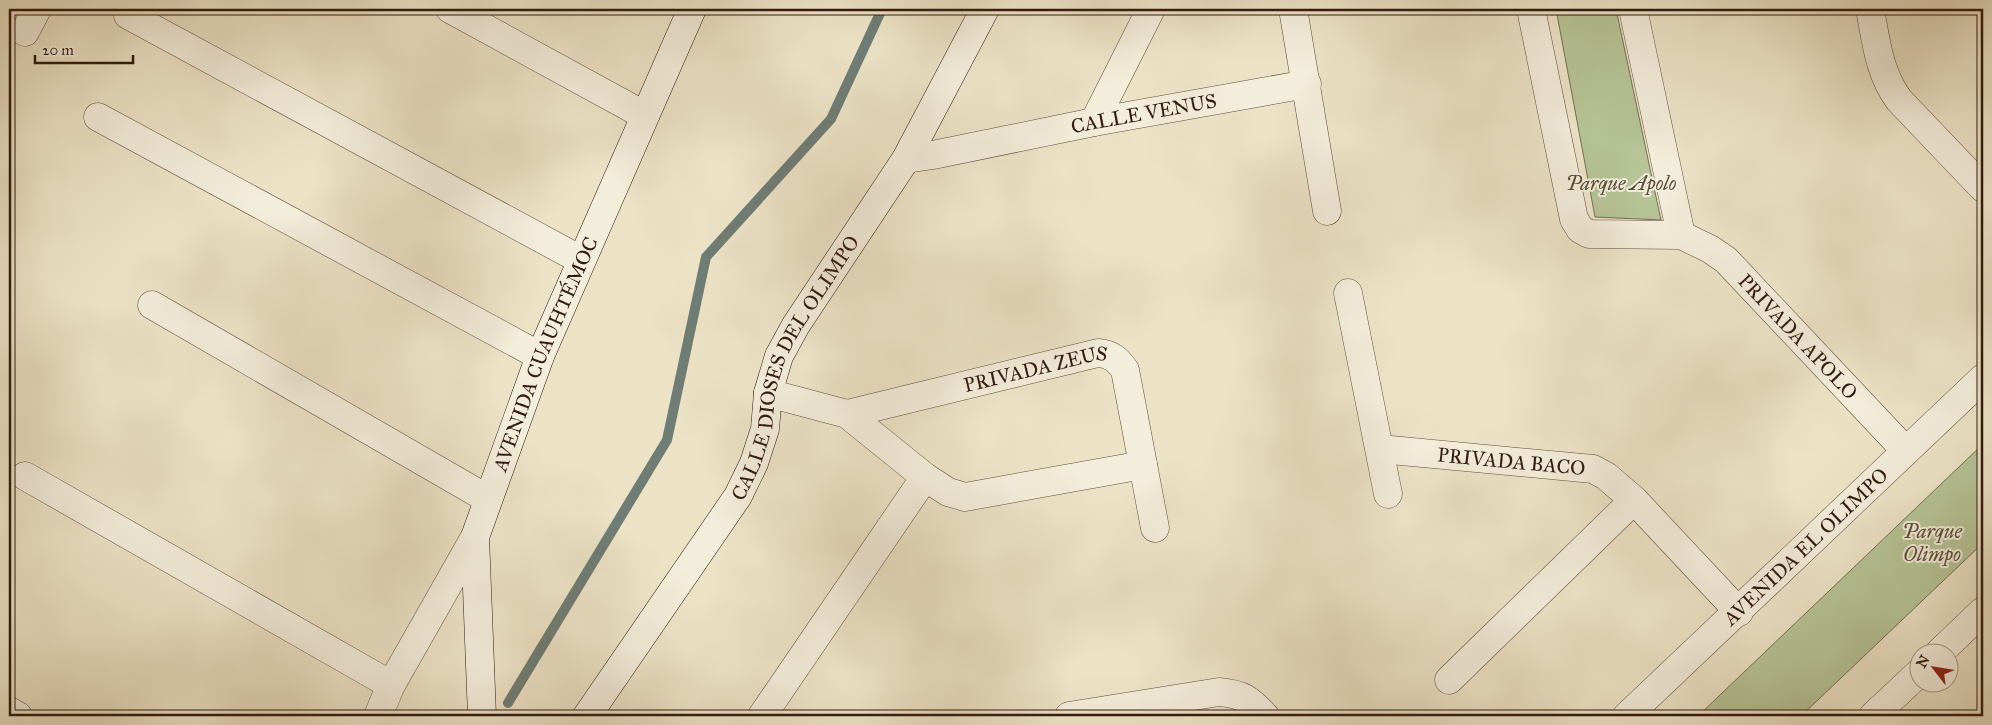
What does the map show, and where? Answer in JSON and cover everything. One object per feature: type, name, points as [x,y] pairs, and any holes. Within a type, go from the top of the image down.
[{"type":"street","points":[[450,9],[644,115]]},
{"type":"street","name":"AVENIDA CUAUHTÉMOC","points":[[482,716],[475,537],[540,356],[692,9]]},
{"type":"street","name":"CALLE DIOSES DEL OLIMPO","points":[[586,716],[738,496],[754,464],[765,429],[768,393],[779,356],[796,324],[906,159],[985,9]]},
{"type":"street","points":[[1094,122],[1151,9]]},
{"type":"street","points":[[1293,9],[1327,211]]},
{"type":"street","name":"PRIVADA APOLO","points":[[1531,9],[1574,219],[1580,229],[1589,234],[1681,235],[1710,249],[1726,260],[1905,450]]},
{"type":"street","points":[[1632,9],[1681,235]]},
{"type":"street","points":[[1870,9],[1882,68],[1889,86],[1899,100],[1983,188]]},
{"type":"street","points":[[128,15],[581,260]]},
{"type":"street","name":"CALLE VENUS","points":[[906,159],[1094,122],[1307,84]]},
{"type":"street","points":[[98,118],[540,356]]},
{"type":"street","points":[[1348,293],[1388,494]]},
{"type":"street","points":[[152,305],[488,499]]},
{"type":"street","name":"PRIVADA ZEUS","points":[[846,414],[1098,354],[1109,354],[1125,370],[1155,528]]},
{"type":"street","name":"AVENIDA EL OLIMPO","points":[[1627,716],[1739,612],[1905,450],[1983,378]]},
{"type":"street","name":"PRIVADA ZEUS","points":[[768,393],[846,414],[925,477],[948,492],[965,497],[1143,465]]},
{"type":"street","name":"PRIVADA BACO","points":[[1380,450],[1592,469],[1606,476],[1634,500],[1739,612]]},
{"type":"street","points":[[25,476],[391,686]]},
{"type":"street","points":[[762,716],[925,477]]},
{"type":"street","points":[[1449,680],[1634,500]]},
{"type":"street","points":[[378,716],[391,686],[475,537]]},
{"type":"street","points":[[1950,642],[1983,611]]},
{"type":"street","points":[[1886,712],[1910,684]]},
{"type":"street","points":[[1069,716],[1218,692],[1238,693],[1255,705],[1265,716]]},
{"type":"street","points":[[9,711],[18,716]]},
{"type":"green space","name":"Parque Apolo","points":[[1556,9],[1616,9],[1661,220],[1595,217]]},
{"type":"green space","name":"Parque Olimpo","points":[[1983,444],[1983,543],[1801,716],[1698,716]]},
{"type":"waterway","points":[[508,703],[667,440],[706,257],[831,119],[882,9]]}]
